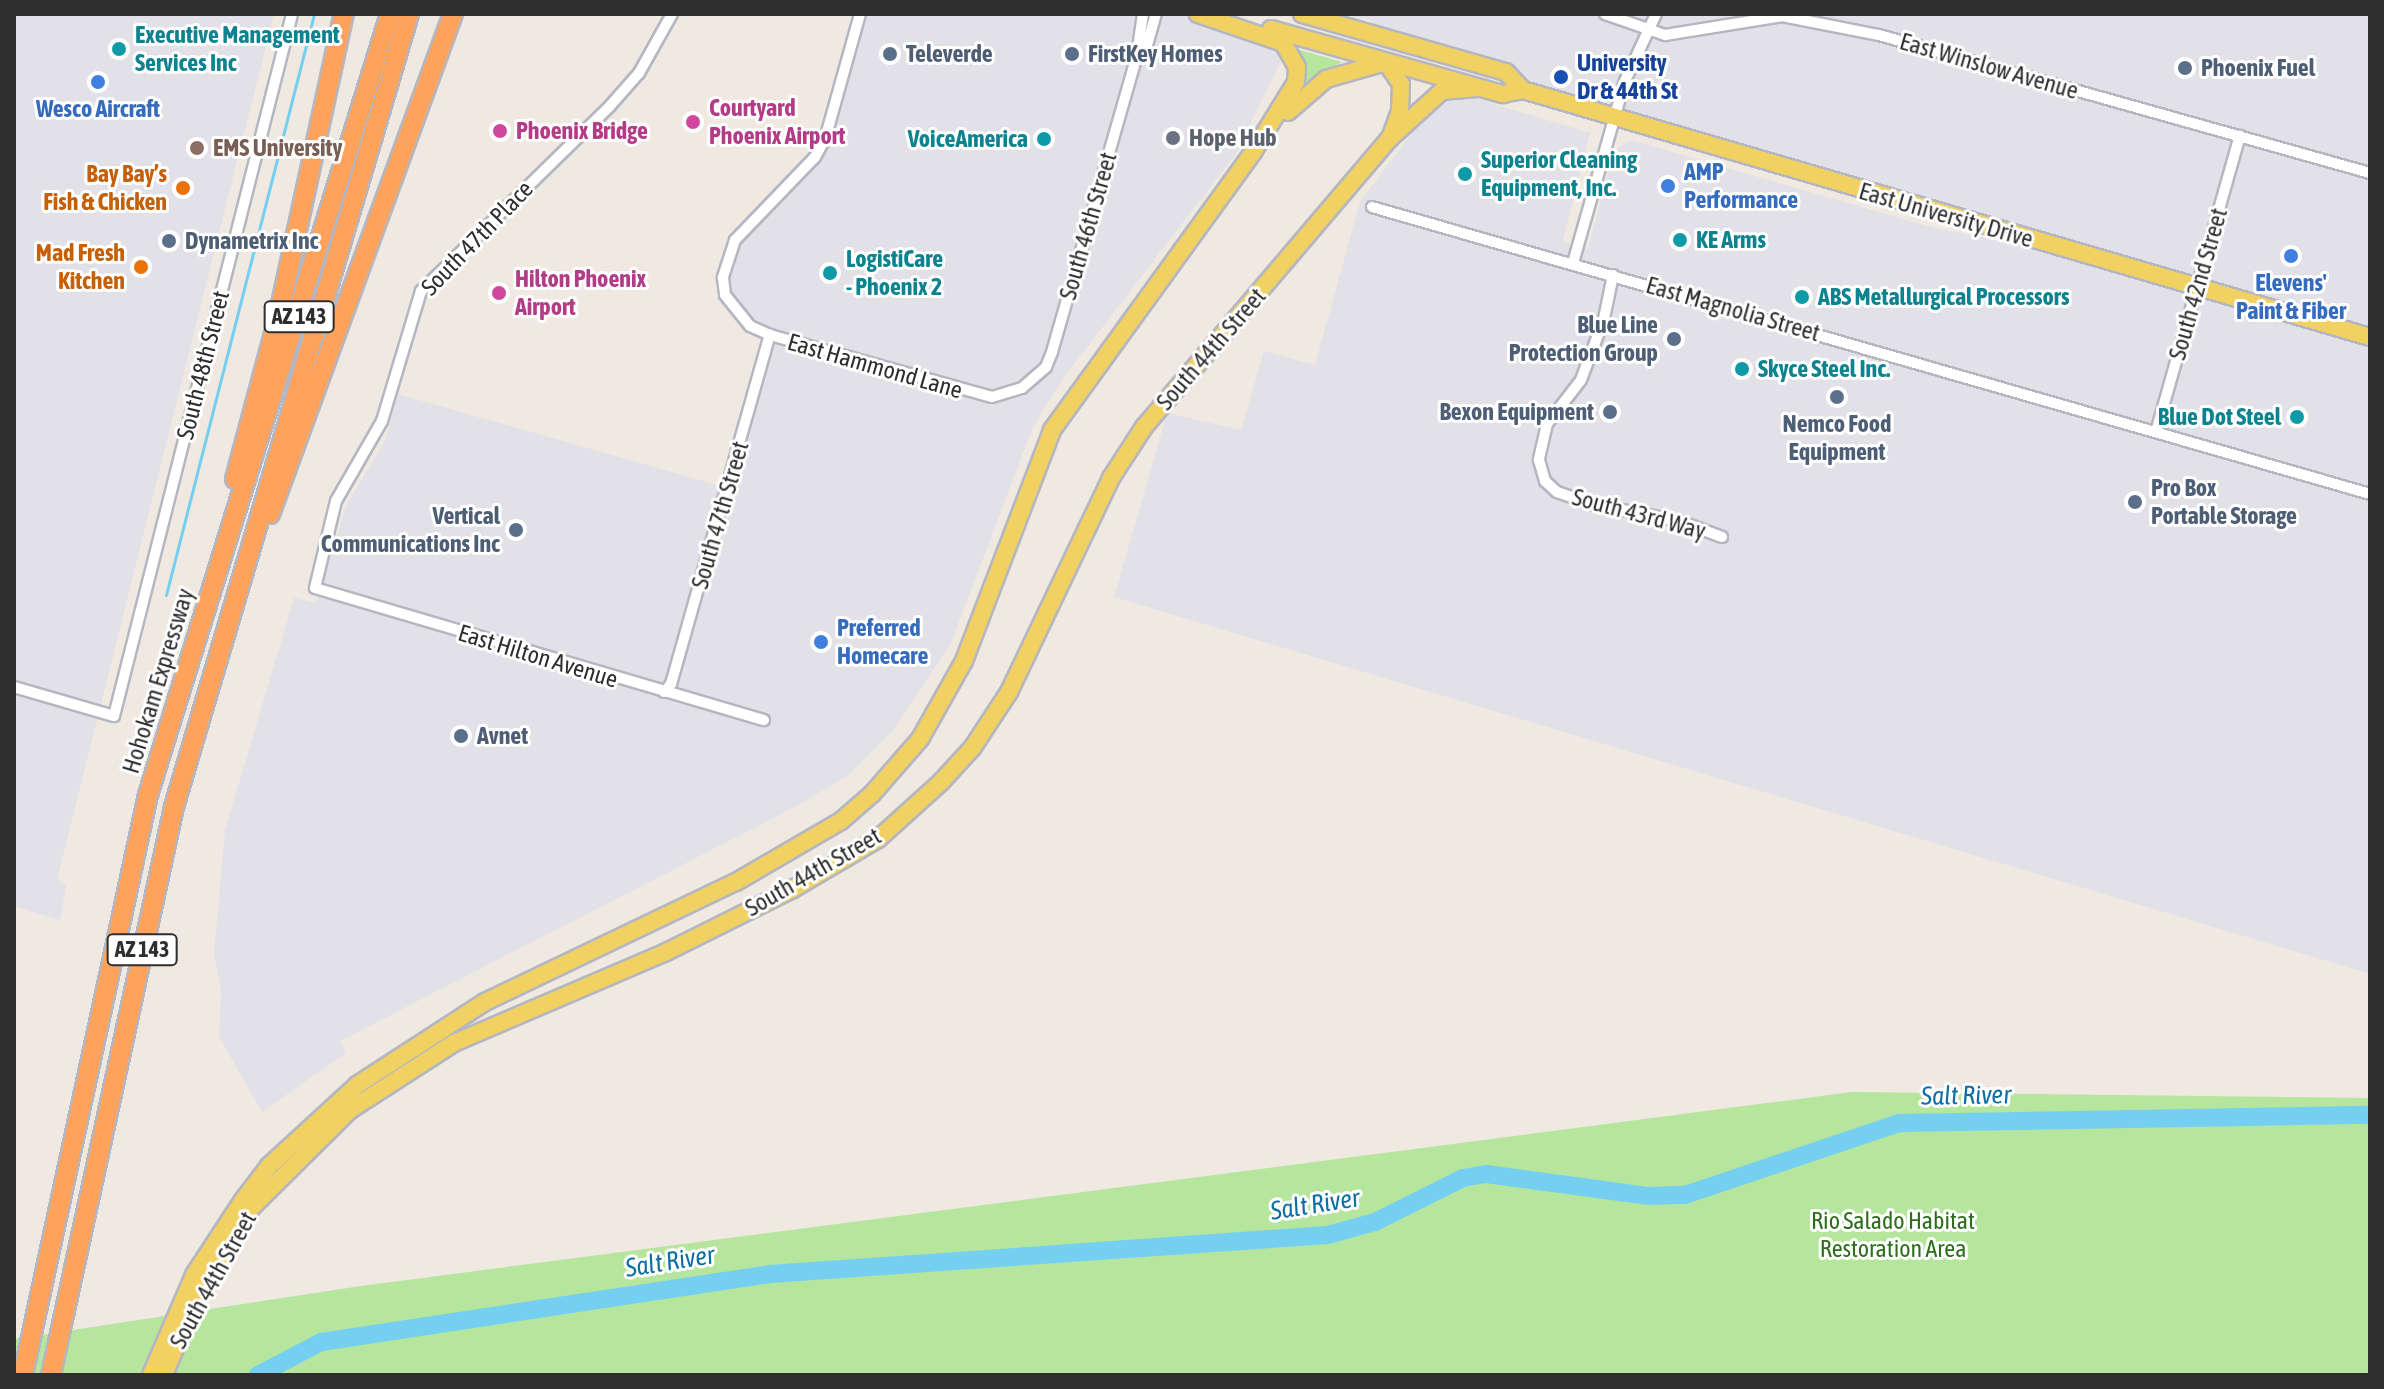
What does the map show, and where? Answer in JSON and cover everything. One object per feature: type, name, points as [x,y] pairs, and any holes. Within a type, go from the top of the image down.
[{"type":"highway","points":[[202,617],[281,308],[344,14]]},
{"type":"highway","name":"Hohokam Expressway","points":[[23,1375],[140,829],[202,617],[390,14]]},
{"type":"highway","name":"AZ 143","points":[[51,1375],[169,829],[409,14]]},
{"type":"highway","points":[[234,606],[453,14]]},
{"type":"main road","points":[[1198,14],[1277,40],[1293,57],[1293,91],[1253,152]]},
{"type":"main road","name":"East University Drive","points":[[1216,14],[1503,94],[1523,90]]},
{"type":"main road","name":"East University Drive","points":[[1302,14],[1506,72],[1523,90],[1613,120],[2370,337]]},
{"type":"main road","points":[[1389,139],[1400,111],[1401,84],[1386,62],[1392,39]]},
{"type":"main road","points":[[1253,152],[1326,79],[1386,62]]},
{"type":"main road","name":"South 44th Street","points":[[164,1375],[219,1245],[298,1156],[403,1071],[494,1024],[666,952],[791,890],[878,839],[941,782],[973,747],[1009,692],[1111,478],[1144,427],[1389,139],[1442,91],[1480,88]]},
{"type":"main road","name":"South 44th Street","points":[[151,1375],[179,1306],[269,1166],[309,1125],[412,1046],[485,1002],[736,882],[841,821],[890,776],[939,712],[964,661],[1052,430],[1253,152]]},
{"type":"street","name":"South 48th Street","points":[[14,687],[114,716],[292,14]]},
{"type":"street","name":"South 47th Place","points":[[315,588],[336,501],[382,421],[421,291],[609,107],[639,73],[672,14]]},
{"type":"street","name":"East Hammond Lane","points":[[860,14],[820,148],[745,227],[727,256],[723,278],[734,311],[770,335],[982,396],[1022,388]]},
{"type":"street","name":"South 46th Street","points":[[1022,388],[1046,367],[1052,352],[1137,55],[1143,14]]},
{"type":"street","name":"South 46th Street","points":[[1137,55],[1147,45],[1156,14]]},
{"type":"street","name":"East Winslow Avenue","points":[[1605,14],[1647,31],[1673,34],[1782,16],[1879,35],[2370,173]]},
{"type":"street","points":[[1573,263],[1613,120],[1656,14]]},
{"type":"street","name":"South 42nd Street","points":[[2156,432],[2240,136]]},
{"type":"street","name":"East Magnolia Street","points":[[1372,207],[2370,494]]},
{"type":"street","name":"South 43rd Way","points":[[1613,275],[1604,319],[1581,380],[1547,424],[1539,460],[1545,481],[1557,492],[1591,504],[1679,521],[1722,537]]},
{"type":"street","name":"South 47th Street","points":[[664,692],[671,684],[770,335]]},
{"type":"street","name":"East Hilton Avenue","points":[[315,588],[764,720]]},
{"type":"shaded area","points":[[14,14],[274,14],[57,879],[66,886],[60,920],[14,906]]},
{"type":"shaded area","points":[[860,14],[1198,14],[1287,48],[1235,155],[1064,377],[1033,427],[951,643],[893,730],[847,776],[795,807],[340,1041],[346,1053],[262,1112],[219,1037],[221,990],[214,954],[225,830],[294,598],[316,603],[347,504],[385,441],[398,394],[728,488],[770,336],[750,326],[725,295],[727,256],[815,157]]},
{"type":"shaded area","points":[[1346,14],[2370,14],[2370,974],[1114,597],[1167,413],[1241,430],[1264,351],[1315,365],[1360,202],[1428,112],[1461,94],[1590,133],[1563,241],[1588,249],[1614,150],[1631,140],[1934,228],[2185,277],[1616,111],[1506,72],[1368,33],[1372,21]]},
{"type":"green space","points":[[1300,50],[1342,62],[1303,84]]},
{"type":"green space","name":"Rio Salado Habitat Restoration Area","points":[[1852,1092],[2370,1098],[2370,1375],[14,1375],[14,1339],[361,1286]]},
{"type":"waterway","points":[[166,595],[314,14]]},
{"type":"waterway","name":"Salt River","points":[[258,1375],[321,1342],[770,1274],[1328,1235],[1375,1222],[1463,1178],[1486,1174],[1648,1196],[1685,1195],[1899,1123],[2370,1115]]},
{"type":"place","name":"Executive Management Services Inc","points":[[119,49]]},
{"type":"place","name":"Televerde","points":[[890,54]]},
{"type":"place","name":"FirstKey Homes","points":[[1072,54]]},
{"type":"place","name":"Phoenix Fuel","points":[[2185,68]]},
{"type":"place","name":"University Dr & 44th St","points":[[1561,77]]},
{"type":"place","name":"Wesco Aircraft","points":[[98,82]]},
{"type":"place","name":"Courtyard Phoenix Airport","points":[[693,122]]},
{"type":"place","name":"Phoenix Bridge","points":[[500,131]]},
{"type":"place","name":"Hope Hub","points":[[1173,138]]},
{"type":"place","name":"VoiceAmerica","points":[[1044,139]]},
{"type":"place","name":"EMS University","points":[[197,148]]},
{"type":"place","name":"Superior Cleaning Equipment, Inc.","points":[[1465,174]]},
{"type":"place","name":"AMP Performance","points":[[1668,186]]},
{"type":"place","name":"Bay Bay’s Fish & Chicken","points":[[183,188]]},
{"type":"place","name":"KE Arms","points":[[1680,240]]},
{"type":"place","name":"Dynametrix Inc","points":[[169,241]]},
{"type":"place","name":"Elevens' Paint & Fiber","points":[[2291,256]]},
{"type":"place","name":"Mad Fresh Kitchen","points":[[141,267]]},
{"type":"place","name":"LogistiCare - Phoenix 2","points":[[830,273]]},
{"type":"place","name":"Hilton Phoenix Airport","points":[[499,293]]},
{"type":"place","name":"ABS Metallurgical Processors","points":[[1802,297]]},
{"type":"place","name":"Blue Line Protection Group","points":[[1674,339]]},
{"type":"place","name":"Skyce Steel Inc.","points":[[1742,369]]},
{"type":"place","name":"Nemco Food Equipment","points":[[1837,397]]},
{"type":"place","name":"Bexon Equipment","points":[[1610,412]]},
{"type":"place","name":"Blue Dot Steel","points":[[2297,417]]},
{"type":"place","name":"Pro Box Portable Storage","points":[[2135,502]]},
{"type":"place","name":"Vertical Communications Inc","points":[[516,530]]},
{"type":"place","name":"Preferred Homecare","points":[[821,642]]},
{"type":"place","name":"Avnet","points":[[461,736]]}]
